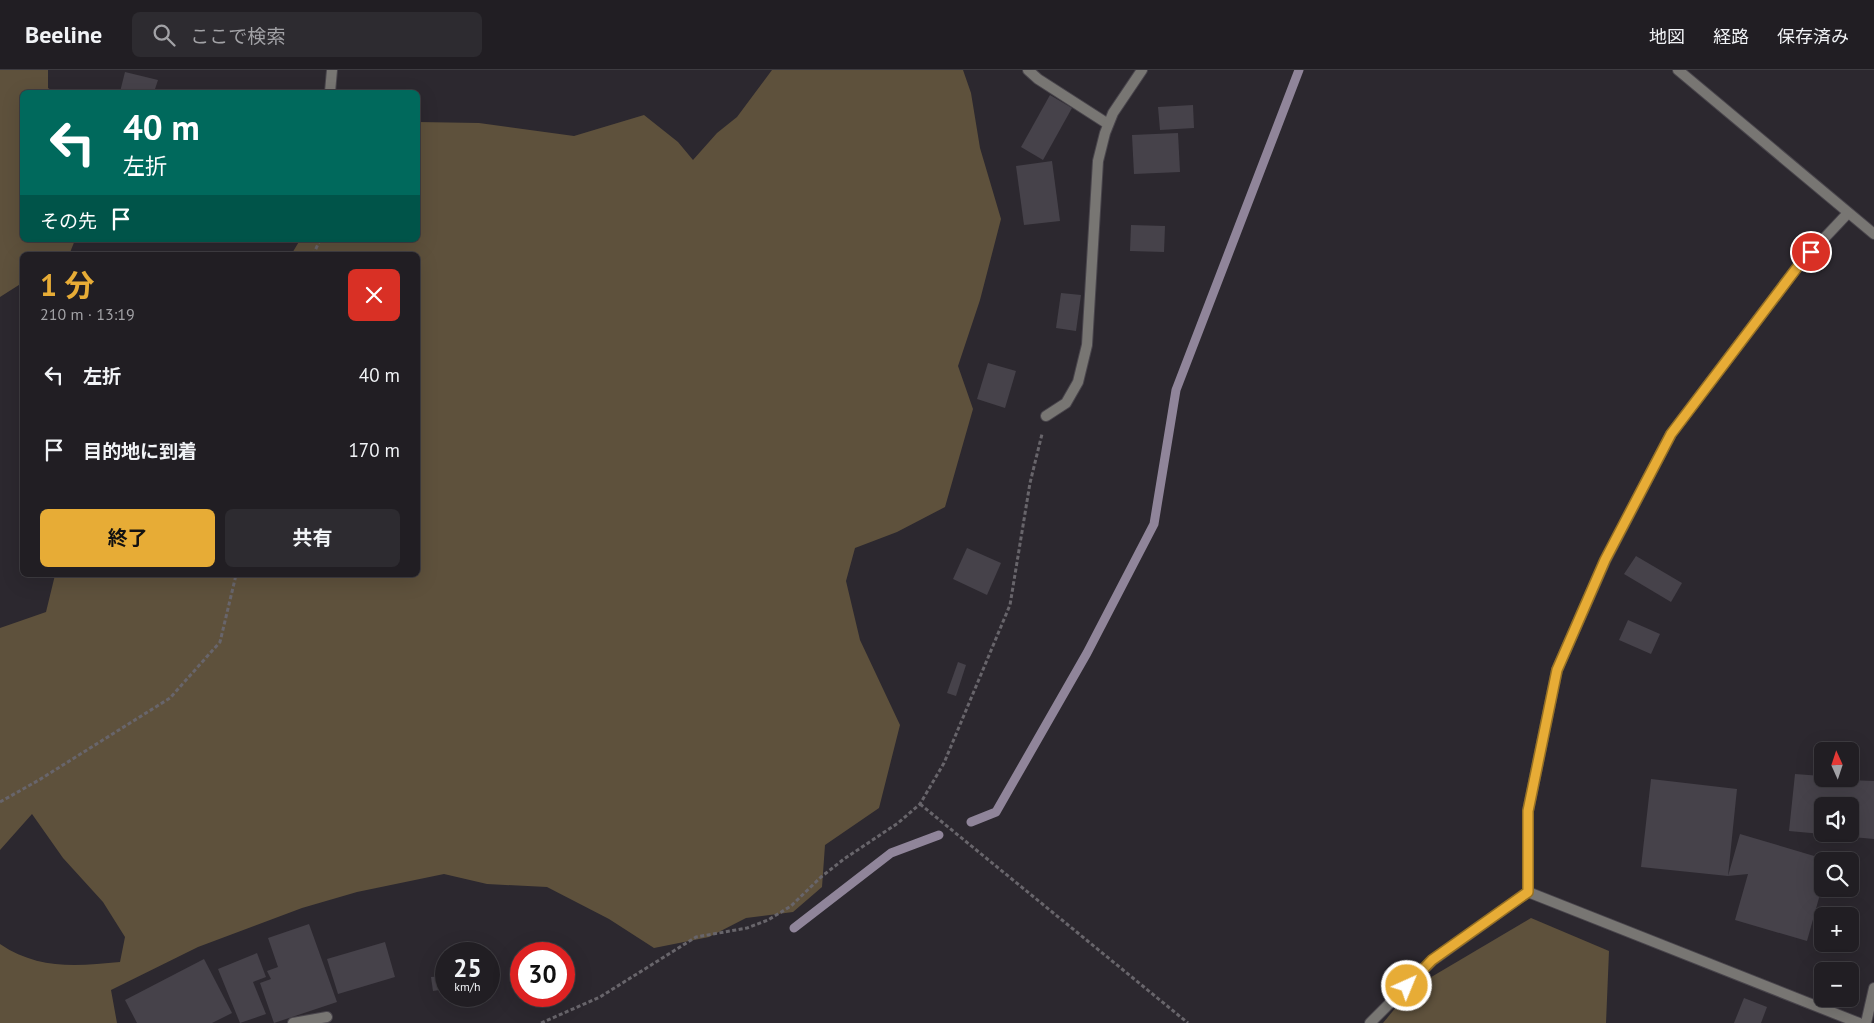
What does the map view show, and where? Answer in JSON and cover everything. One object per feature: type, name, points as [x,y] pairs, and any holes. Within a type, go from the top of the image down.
[{"type":"street","points":[[330,90],[332,70]]},
{"type":"street","points":[[1028,70],[1038,79],[1108,124]]},
{"type":"street","points":[[1046,416],[1066,403],[1078,382],[1087,345],[1098,162],[1113,112],[1142,70]]},
{"type":"street","points":[[1678,70],[1874,234]]},
{"type":"street","points":[[1528,892],[1528,811],[1557,670],[1605,560],[1671,434],[1799,265],[1848,213]]},
{"type":"street","points":[[1528,892],[1843,1020],[1859,1023]]},
{"type":"street","points":[[1370,1023],[1432,960],[1528,892]]},
{"type":"street","points":[[1866,1023],[1874,988]]},
{"type":"street","points":[[293,1023],[327,1018]]},
{"type":"path","points":[[540,1023],[600,997],[696,937],[746,928],[768,920],[792,906],[821,877],[844,859],[898,823],[920,804],[944,764],[1010,605],[1030,482],[1046,416]]},
{"type":"path","points":[[0,802],[39,780],[170,698],[220,642],[236,577]]},
{"type":"path","points":[[920,804],[1188,1023]]},
{"type":"shaded area","points":[[0,70],[48,70],[48,88],[51,90],[20,90],[20,242],[74,242],[70,252],[20,252],[20,284],[0,297]]},
{"type":"shaded area","points":[[772,70],[963,70],[971,93],[980,148],[1001,219],[980,300],[958,366],[973,409],[945,507],[897,532],[855,548],[846,581],[860,640],[900,725],[879,808],[825,845],[822,887],[793,912],[746,918],[709,937],[654,948],[609,919],[547,887],[487,884],[444,874],[357,892],[302,908],[198,947],[111,990],[117,1023],[0,1023],[0,944],[14,952],[43,962],[88,965],[120,962],[125,937],[103,902],[63,858],[32,814],[0,850],[0,628],[46,612],[55,577],[420,577],[420,252],[293,252],[299,242],[420,242],[420,122],[479,123],[574,136],[644,115],[678,142],[693,160],[717,133],[737,117]]},
{"type":"shaded area","points":[[1531,918],[1609,951],[1606,1023],[1383,1023],[1411,989]]},
{"type":"building","points":[[125,72],[158,80],[155,90],[120,90]]},
{"type":"building","points":[[1050,95],[1072,108],[1043,160],[1021,147]]},
{"type":"building","points":[[1193,105],[1194,128],[1160,130],[1158,107]]},
{"type":"building","points":[[1178,133],[1180,172],[1134,174],[1132,135]]},
{"type":"building","points":[[1052,161],[1060,221],[1024,225],[1016,166]]},
{"type":"building","points":[[1131,225],[1165,226],[1164,252],[1130,251]]},
{"type":"building","points":[[1061,293],[1081,295],[1076,331],[1056,328]]},
{"type":"building","points":[[988,363],[1016,371],[1005,408],[977,399]]},
{"type":"building","points":[[967,548],[1001,563],[987,595],[953,579]]},
{"type":"building","points":[[1636,556],[1682,583],[1671,602],[1624,574]]},
{"type":"building","points":[[1628,620],[1660,634],[1651,654],[1619,640]]},
{"type":"building","points":[[958,662],[966,665],[956,696],[947,693]]},
{"type":"building","points":[[1795,774],[1814,775],[1814,788],[1859,788],[1859,780],[1874,781],[1874,839],[1859,838],[1859,797],[1814,797],[1814,833],[1789,831]]},
{"type":"building","points":[[1651,779],[1737,789],[1728,876],[1641,867]]},
{"type":"building","points":[[1740,834],[1814,856],[1814,897],[1819,897],[1816,907],[1814,907],[1814,916],[1807,941],[1735,920],[1748,874],[1728,876]]},
{"type":"building","points":[[309,924],[337,1002],[274,1023],[260,983],[271,979],[267,971],[278,967],[268,938]]},
{"type":"building","points":[[385,942],[395,977],[338,994],[327,959]]},
{"type":"building","points":[[257,953],[266,977],[253,982],[266,1014],[240,1023],[218,969]]},
{"type":"building","points":[[204,959],[232,1013],[212,1023],[137,1023],[125,1000]]},
{"type":"building","points":[[431,977],[435,977],[435,991],[433,991]]},
{"type":"building","points":[[1744,998],[1767,1007],[1761,1023],[1734,1023]]},
{"type":"waterway","points":[[971,822],[996,812],[1087,653],[1154,524],[1176,390],[1299,70]]},
{"type":"waterway","points":[[794,928],[891,853],[939,835]]},
{"type":"route","points":[[1407,986],[1432,960],[1528,892],[1528,811],[1557,670],[1605,560],[1671,434],[1799,265],[1811,252]]}]
